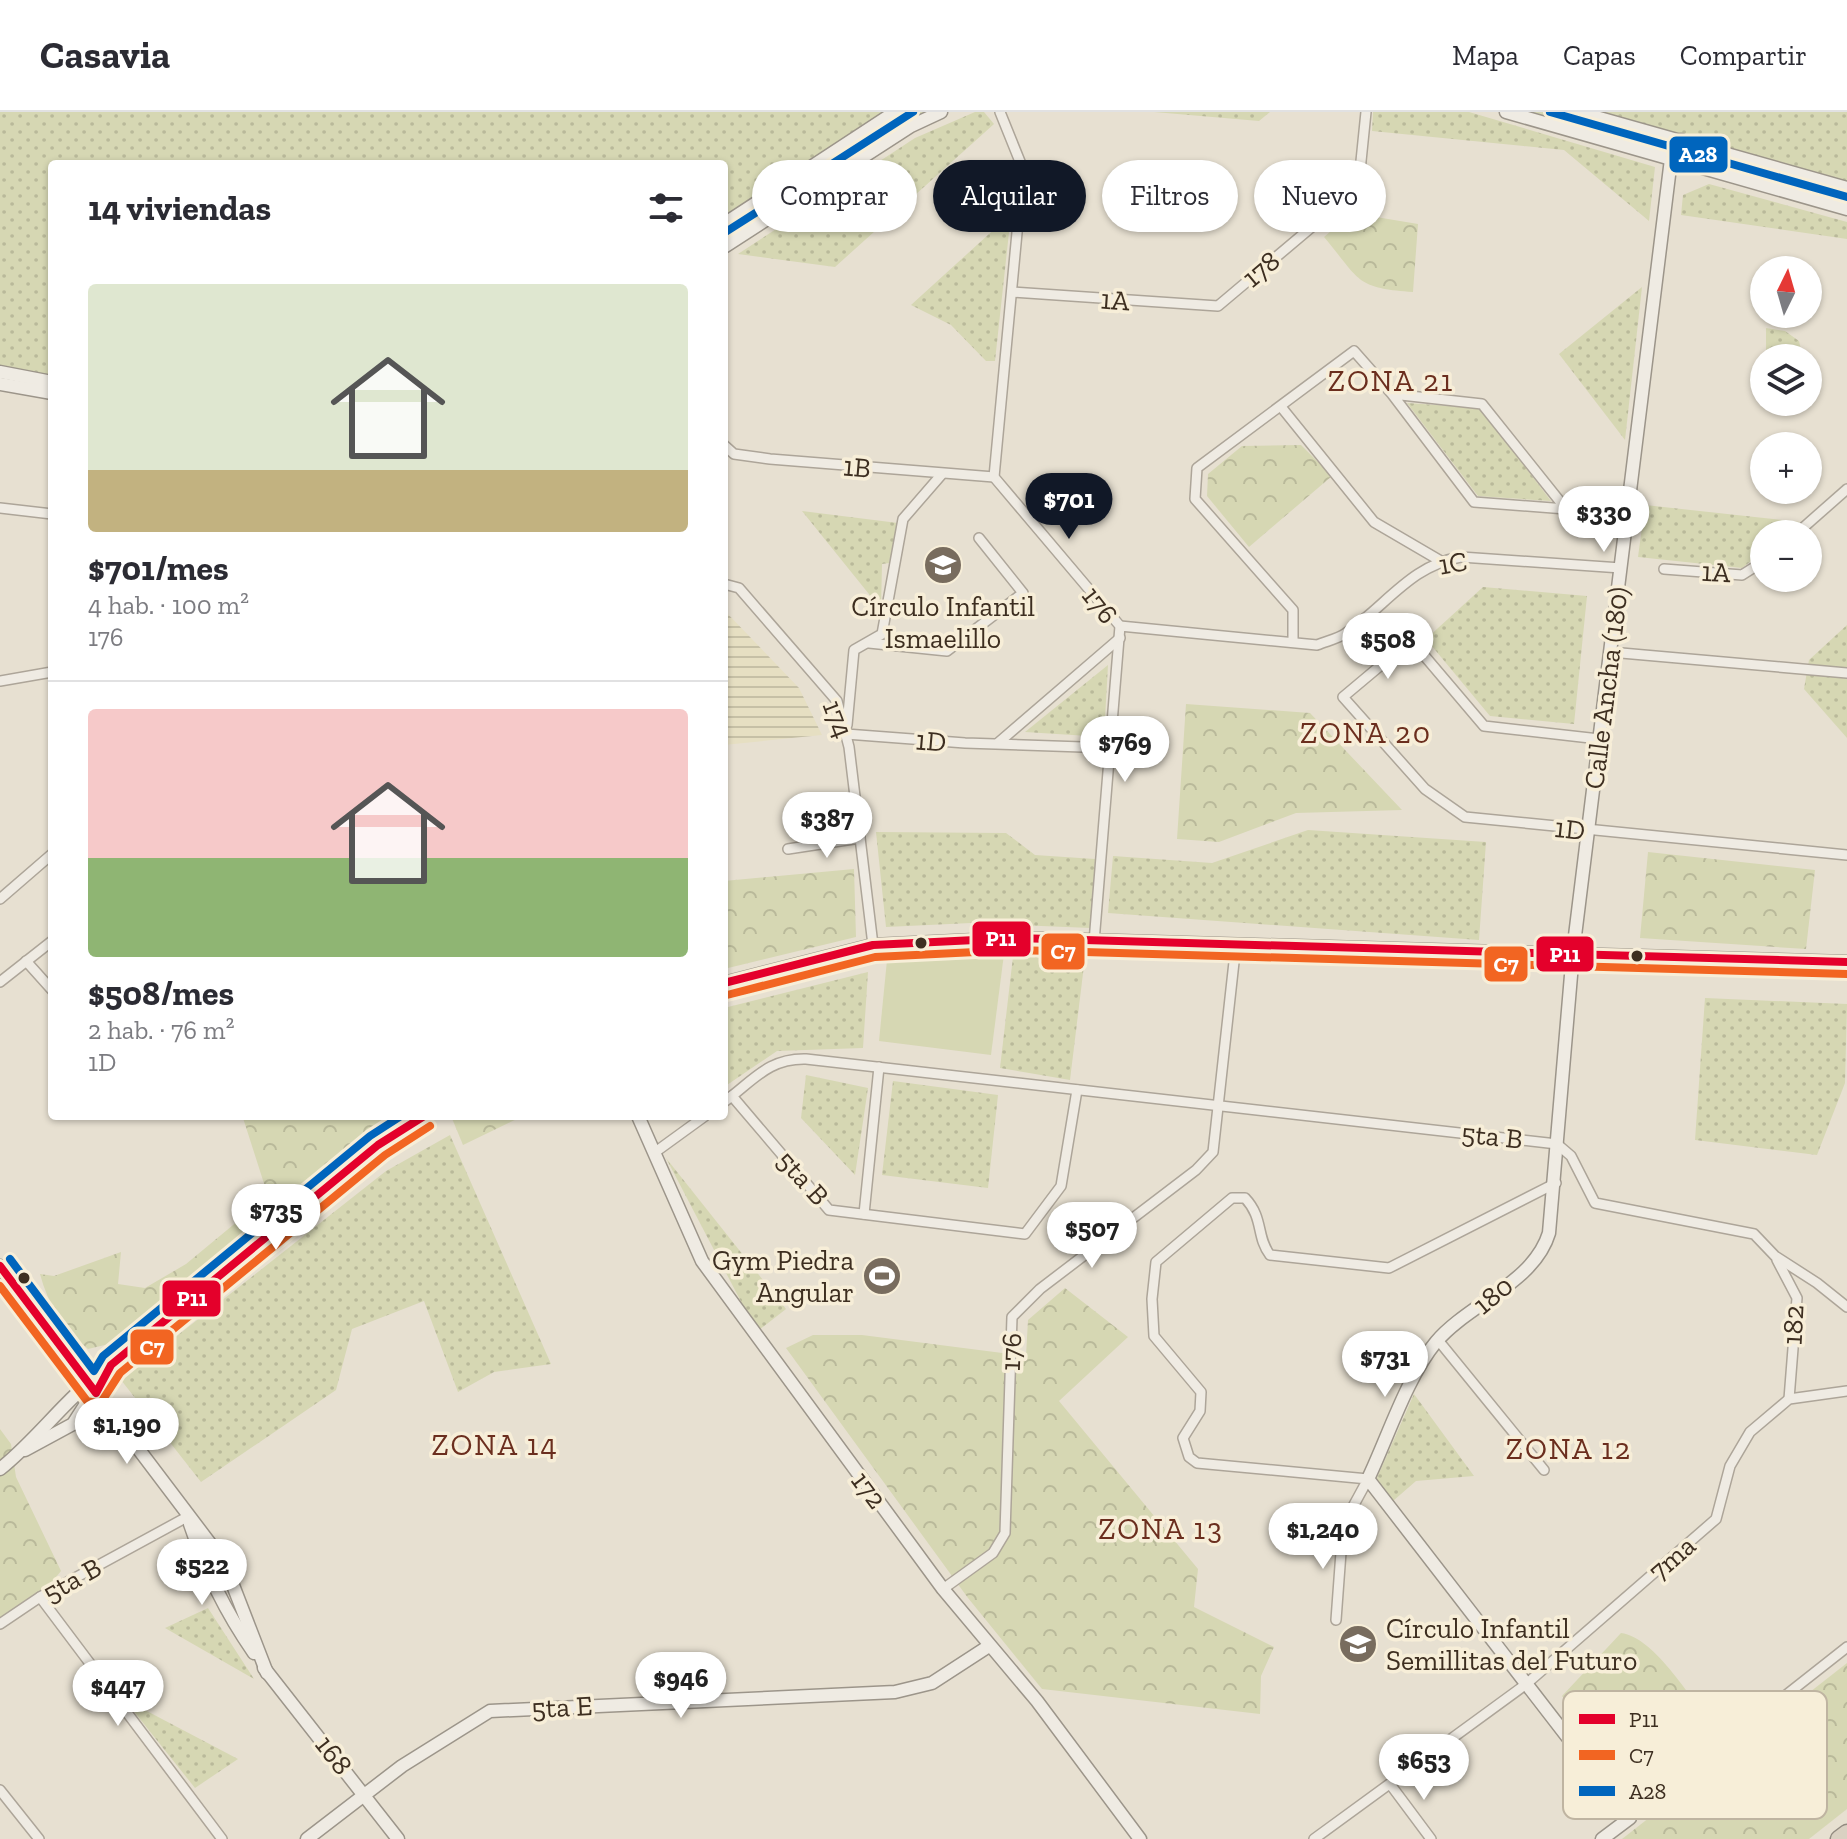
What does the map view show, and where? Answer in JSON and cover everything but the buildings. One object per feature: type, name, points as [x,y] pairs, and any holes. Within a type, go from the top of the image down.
[{"type":"highway","points":[[1839,1839],[1847,1833]]},
{"type":"street","points":[[728,221],[895,112]]},
{"type":"street","points":[[728,244],[911,126],[941,112]]},
{"type":"street","points":[[994,477],[1023,169],[1000,112]]},
{"type":"street","name":"178","points":[[1218,306],[1345,199],[1360,171],[1366,112]]},
{"type":"street","points":[[1506,112],[1847,209]]},
{"type":"street","points":[[1578,112],[1847,188]]},
{"type":"street","name":"Calle Ancha (180)","points":[[1573,952],[1671,159],[1681,140]]},
{"type":"street","name":"1A","points":[[1012,292],[1218,306]]},
{"type":"street","points":[[1293,642],[1293,610],[1195,499],[1197,468],[1282,408],[1354,351],[1392,394],[1474,502],[1566,509],[1482,404],[1392,394]]},
{"type":"street","points":[[0,372],[48,381]]},
{"type":"street","points":[[0,384],[48,392]]},
{"type":"street","points":[[1282,408],[1374,522],[1439,560]]},
{"type":"street","name":"1B","points":[[728,449],[734,454],[770,459],[994,477]]},
{"type":"street","points":[[846,734],[851,658],[854,650],[882,634],[888,619],[903,519],[942,474]]},
{"type":"street","name":"176","points":[[994,477],[1120,626],[1094,942]]},
{"type":"street","points":[[1812,520],[1847,489]]},
{"type":"street","points":[[0,508],[48,514]]},
{"type":"street","points":[[869,643],[947,651],[1023,593],[979,538]]},
{"type":"street","name":"1C","points":[[1120,626],[1317,645],[1345,634],[1413,575],[1439,560],[1461,557],[1621,568]]},
{"type":"street","name":"1A","points":[[1664,569],[1742,575],[1750,570]]},
{"type":"street","name":"174","points":[[728,585],[739,588],[837,701],[846,734],[873,945]]},
{"type":"street","points":[[998,743],[1120,638]]},
{"type":"street","name":"1D","points":[[1599,739],[1484,726],[1411,640],[1343,697],[1425,789],[1465,817],[1847,855]]},
{"type":"street","points":[[1610,652],[1847,673]]},
{"type":"street","points":[[0,681],[48,673]]},
{"type":"street","name":"1D","points":[[846,734],[1112,748]]},
{"type":"street","points":[[788,849],[860,838]]},
{"type":"street","points":[[0,899],[48,857]]},
{"type":"street","points":[[728,982],[873,945],[1016,938],[1847,962]]},
{"type":"street","points":[[0,982],[48,944]]},
{"type":"street","name":"176","points":[[943,1589],[993,1553],[1005,1533],[1012,1317],[1040,1289],[1196,1170],[1213,1152],[1236,944]]},
{"type":"street","name":"180","points":[[1368,1479],[1421,1364],[1438,1340],[1545,1248],[1556,1183],[1573,952]]},
{"type":"street","points":[[26,961],[48,986]]},
{"type":"street","name":"5ta B","points":[[1077,1090],[1061,1186],[1025,1234],[829,1210],[728,1099],[768,1067],[785,1059],[879,1067],[1557,1144],[1571,1156],[1595,1203],[1754,1234],[1775,1256],[1847,1307]]},
{"type":"street","points":[[864,1214],[879,1067]]},
{"type":"street","points":[[0,1469],[25,1450],[111,1365],[378,1145],[418,1120]]},
{"type":"street","name":"172","points":[[640,1120],[702,1261],[943,1589],[1037,1701],[1140,1839]]},
{"type":"street","points":[[654,1153],[699,1120]]},
{"type":"street","points":[[1556,1183],[1389,1268],[1270,1255],[1263,1246],[1261,1224],[1255,1208],[1245,1198],[1232,1198],[1156,1262],[1152,1299],[1154,1336],[1201,1392],[1200,1411],[1183,1438],[1189,1457],[1197,1463],[1368,1479],[1563,1733]]},
{"type":"street","name":"182","points":[[1775,1256],[1797,1298],[1789,1399]]},
{"type":"street","name":"168","points":[[0,1266],[224,1562],[267,1673]]},
{"type":"street","points":[[1438,1340],[1544,1470]]},
{"type":"street","points":[[79,1418],[91,1388]]},
{"type":"street","points":[[1789,1399],[1846,1391],[1847,1404]]},
{"type":"street","name":"7ma","points":[[1314,1839],[1525,1685],[1716,1519],[1730,1466],[1750,1432],[1789,1399]]},
{"type":"street","points":[[25,1450],[79,1418],[113,1415]]},
{"type":"street","points":[[1336,1620],[1343,1525],[1368,1479]]},
{"type":"street","name":"5ta B","points":[[0,1624],[40,1597],[187,1517]]},
{"type":"street","name":"168","points":[[187,1517],[207,1576],[224,1610],[267,1673],[398,1839]]},
{"type":"street","points":[[40,1597],[222,1839]]},
{"type":"street","name":"5ta E","points":[[307,1839],[364,1794],[490,1711],[895,1692],[932,1683],[989,1646]]},
{"type":"street","points":[[1792,1691],[1847,1647]]},
{"type":"street","points":[[1390,1784],[1431,1839]]},
{"type":"street","points":[[0,1790],[39,1839]]},
{"type":"street","points":[[1602,1839],[1629,1819]]},
{"type":"shaded area","points":[[728,614],[799,688],[822,735],[728,745]]},
{"type":"green space","points":[[0,112],[894,112],[818,160],[752,160],[752,202],[728,217],[728,160],[48,160],[48,379],[0,369]]},
{"type":"green space","points":[[909,112],[927,112],[848,160],[834,160]]},
{"type":"green space","points":[[975,112],[984,112],[994,124],[954,160],[933,160],[933,179],[917,193],[917,160],[881,160],[915,138]]},
{"type":"green space","points":[[1154,112],[1270,112],[1259,121]]},
{"type":"green space","points":[[1373,112],[1469,112],[1655,167],[1649,221],[1564,150],[1372,131]]},
{"type":"green space","points":[[1527,112],[1556,112],[1652,139],[1652,146]]},
{"type":"green space","points":[[1594,112],[1847,112],[1847,185]]},
{"type":"green space","points":[[1697,156],[1847,195],[1847,203],[1696,160]]},
{"type":"green space","points":[[1709,184],[1847,222],[1847,239],[1681,215],[1683,195]]},
{"type":"green space","points":[[752,213],[752,223],[728,238],[728,228]]},
{"type":"green space","points":[[1386,219],[1418,224],[1413,292],[1380,288],[1361,280],[1324,237],[1330,232],[1386,232]]},
{"type":"green space","points":[[772,232],[874,232],[835,267],[738,254]]},
{"type":"green space","points":[[991,232],[1009,232],[995,361],[986,361],[951,325],[911,305]]},
{"type":"green space","points":[[1642,287],[1625,440],[1559,354]]},
{"type":"green space","points":[[1766,328],[1785,331],[1800,344],[1766,344]]},
{"type":"green space","points":[[1407,403],[1481,408],[1551,501],[1478,496]]},
{"type":"green space","points":[[1301,445],[1332,476],[1249,547],[1207,496],[1208,474],[1242,446]]},
{"type":"green space","points":[[1645,505],[1782,520],[1750,520],[1750,562],[1742,568],[1638,557]]},
{"type":"green space","points":[[802,511],[898,523],[889,563],[882,564],[881,609]]},
{"type":"green space","points":[[1483,587],[1587,596],[1574,724],[1490,716],[1426,639]]},
{"type":"green space","points":[[1847,625],[1847,738],[1804,689],[1809,660]]},
{"type":"green space","points":[[1108,665],[1104,737],[1025,732]]},
{"type":"green space","points":[[1186,704],[1310,713],[1402,810],[1296,813],[1219,842],[1177,839]]},
{"type":"green space","points":[[1308,830],[1486,842],[1479,940],[1108,913],[1113,856],[1212,863]]},
{"type":"green space","points":[[876,832],[1006,833],[1035,855],[1095,859],[1091,928],[971,923],[886,927]]},
{"type":"green space","points":[[1648,852],[1815,870],[1806,949],[1640,938]]},
{"type":"green space","points":[[854,869],[856,937],[728,968],[728,881]]},
{"type":"green space","points":[[1014,948],[1086,949],[1070,1080],[1000,1068]]},
{"type":"green space","points":[[1004,954],[991,1055],[879,1041],[887,960]]},
{"type":"green space","points":[[868,972],[863,1048],[777,1051],[728,1084],[728,1007]]},
{"type":"green space","points":[[1705,998],[1847,1004],[1845,1083],[1817,1155],[1695,1140]]},
{"type":"green space","points":[[806,1075],[868,1088],[855,1175],[801,1118]]},
{"type":"green space","points":[[893,1081],[998,1095],[988,1188],[882,1175]]},
{"type":"green space","points":[[244,1120],[389,1120],[109,1344],[88,1349],[58,1316],[40,1274],[54,1276],[121,1252],[118,1284],[145,1288],[186,1264],[268,1196]]},
{"type":"green space","points":[[453,1120],[515,1120],[463,1145]]},
{"type":"green space","points":[[450,1135],[551,1364],[494,1372],[458,1392],[424,1301],[352,1329],[336,1390],[201,1482],[121,1380],[386,1171]]},
{"type":"green space","points":[[666,1158],[786,1309],[759,1330],[748,1315]]},
{"type":"green space","points":[[1065,1288],[1128,1337],[1059,1401],[1198,1569],[1194,1607],[1274,1647],[1261,1676],[1260,1714],[1042,1689],[968,1598],[786,1348],[813,1335],[862,1335],[1026,1356],[1028,1320]]},
{"type":"green space","points":[[1414,1394],[1474,1476],[1416,1481],[1393,1501],[1376,1480]]},
{"type":"green space","points":[[0,1429],[11,1444],[16,1477],[61,1571],[40,1597],[0,1624]]},
{"type":"green space","points":[[208,1608],[254,1679],[165,1628]]},
{"type":"green space","points":[[1621,1633],[1647,1646],[1687,1691],[1567,1691]]},
{"type":"green space","points":[[1847,1663],[1847,1809],[1809,1839],[1622,1839],[1648,1819],[1827,1819],[1827,1691],[1811,1691]]},
{"type":"green space","points":[[124,1699],[238,1759],[195,1788]]},
{"type":"transit line","name":"A28","points":[[728,230],[913,112]]},
{"type":"transit line","name":"A28","points":[[1550,112],[1847,197]]},
{"type":"transit line","name":"P11","points":[[728,982],[873,945],[1016,938],[1847,962]]},
{"type":"transit line","name":"C7","points":[[728,995],[875,957],[1016,950],[1847,974]]},
{"type":"transit line","name":"A28","points":[[10,1259],[94,1371],[103,1356],[370,1136],[395,1120]]},
{"type":"transit line","name":"P11","points":[[0,1266],[96,1393],[111,1365],[378,1145],[418,1120]]},
{"type":"transit line","name":"C7","points":[[0,1286],[87,1401],[100,1404],[120,1373],[385,1155],[430,1126]]},
{"type":"place","name":"Círculo Infantil Ismaelillo","points":[[943,565]]},
{"type":"place","name":"Gym Piedra Angular","points":[[882,1276]]},
{"type":"place","name":"Círculo Infantil Semillitas del Futuro","points":[[1358,1644]]},
{"type":"district","name":"ZONA 21","points":[[1391,381]]},
{"type":"district","name":"ZONA 20","points":[[1366,733]]},
{"type":"district","name":"ZONA 14","points":[[495,1445]]},
{"type":"district","name":"ZONA 12","points":[[1569,1449]]},
{"type":"district","name":"ZONA 13","points":[[1161,1529]]}]
